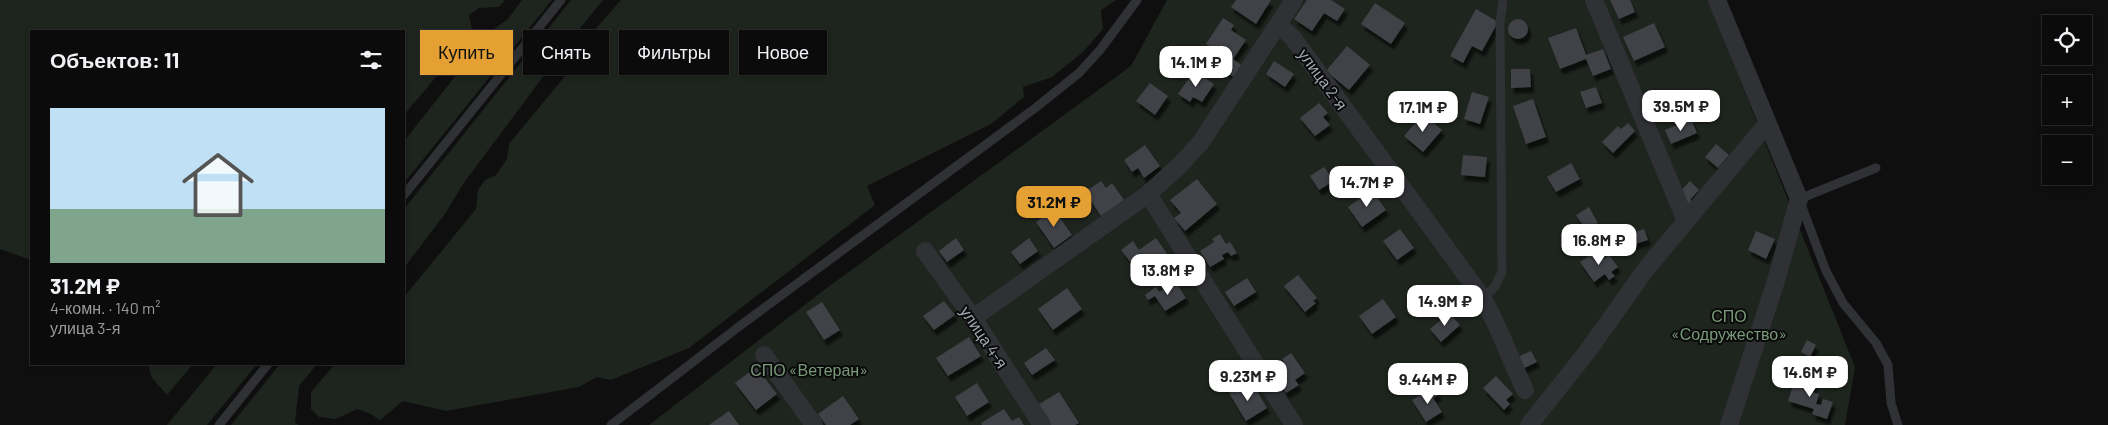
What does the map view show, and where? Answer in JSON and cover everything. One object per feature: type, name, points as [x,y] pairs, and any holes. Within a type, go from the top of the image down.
[{"type":"street","points":[[973,318],[1148,194],[1179,166],[1201,142],[1294,0]]},
{"type":"street","points":[[1594,0],[1686,221]]},
{"type":"street","points":[[1717,0],[1799,199],[1775,284],[1729,425]]},
{"type":"street","name":"улица 2-я","points":[[1278,24],[1293,38],[1482,297],[1496,321],[1506,351],[1525,390]]},
{"type":"street","points":[[1529,425],[1587,352],[1646,269],[1767,124]]},
{"type":"street","points":[[1148,194],[1294,425]]},
{"type":"street","name":"улица 4-я","points":[[925,251],[973,318],[1042,425]]},
{"type":"street","points":[[764,355],[814,425]]},
{"type":"lane","points":[[405,194],[561,0]]},
{"type":"lane","points":[[611,425],[741,326],[1026,115],[1071,79],[1100,50],[1137,0]]},
{"type":"lane","points":[[1482,297],[1494,288],[1502,272],[1500,23],[1503,0]]},
{"type":"lane","points":[[1876,168],[1799,199],[1826,272],[1843,303],[1876,343],[1888,365],[1890,403],[1898,425]]},
{"type":"lane","points":[[219,425],[267,365]]},
{"type":"green space","points":[[0,0],[505,0],[499,7],[479,8],[469,15],[472,30],[420,30],[420,75],[438,75],[405,114],[405,30],[30,30],[30,260],[0,249]]},
{"type":"green space","points":[[522,0],[552,0],[528,30],[523,30],[523,36],[513,48],[513,30],[492,30],[508,19]]},
{"type":"green space","points":[[571,0],[603,0],[579,30],[547,30]]},
{"type":"green space","points":[[621,0],[1116,0],[1101,10],[1103,29],[1083,52],[1052,77],[1023,87],[1024,97],[991,124],[867,186],[875,205],[689,348],[611,380],[597,377],[579,387],[446,411],[403,401],[380,420],[369,413],[357,409],[336,419],[319,417],[311,409],[311,392],[334,365],[405,365],[405,296],[476,209],[478,190],[485,180],[496,175],[507,159],[509,144],[566,75],[609,75],[609,30],[595,30]]},
{"type":"green space","points":[[1167,0],[1708,0],[1855,367],[1845,425],[649,425],[824,290],[1131,66]]},
{"type":"green space","points":[[523,60],[523,75],[544,75],[463,184],[445,214],[405,265],[405,208],[513,75]]},
{"type":"green space","points":[[456,75],[491,75],[405,182],[405,140]]},
{"type":"green space","points":[[148,365],[192,365],[167,395],[152,378]]},
{"type":"green space","points":[[216,365],[256,365],[207,425],[167,425]]},
{"type":"green space","points":[[279,365],[316,365],[299,386],[295,422],[299,425],[231,425]]},
{"type":"building","points":[[1236,0],[1271,0],[1256,24],[1231,7]]},
{"type":"building","points":[[1307,0],[1331,0],[1345,9],[1337,21],[1324,13],[1312,31],[1294,19]]},
{"type":"building","points":[[1610,0],[1630,0],[1635,12],[1619,19]]},
{"type":"building","points":[[1375,3],[1405,23],[1391,44],[1361,24]]},
{"type":"building","points":[[1476,9],[1498,22],[1482,51],[1472,46],[1463,63],[1450,56]]},
{"type":"building","points":[[1223,18],[1234,25],[1231,30],[1246,40],[1233,59],[1243,66],[1235,78],[1204,57],[1211,47],[1206,44]]},
{"type":"building","points":[[1518,19],[1525,22],[1528,29],[1525,36],[1518,39],[1511,36],[1508,29],[1511,22]]},
{"type":"building","points":[[1654,23],[1665,47],[1634,61],[1623,37]]},
{"type":"building","points":[[1576,28],[1586,55],[1603,49],[1611,69],[1593,76],[1586,59],[1560,69],[1548,38]]},
{"type":"building","points":[[1347,46],[1370,65],[1349,90],[1326,71]]},
{"type":"building","points":[[1274,61],[1294,74],[1285,87],[1266,74]]},
{"type":"building","points":[[1511,69],[1530,69],[1531,87],[1511,88]]},
{"type":"building","points":[[1194,71],[1214,84],[1202,102],[1193,97],[1190,102],[1178,94]]},
{"type":"building","points":[[1150,83],[1168,96],[1155,115],[1136,101]]},
{"type":"building","points":[[1596,87],[1602,103],[1586,108],[1580,92]]},
{"type":"building","points":[[1669,91],[1675,97],[1667,104],[1662,98]]},
{"type":"building","points":[[1472,92],[1489,97],[1480,124],[1464,119]]},
{"type":"building","points":[[1533,99],[1546,137],[1526,144],[1513,106]]},
{"type":"building","points":[[1319,103],[1328,113],[1323,117],[1330,125],[1315,136],[1300,118]]},
{"type":"building","points":[[1423,114],[1442,130],[1423,152],[1404,136]]},
{"type":"building","points":[[1691,119],[1697,133],[1671,144],[1665,130]]},
{"type":"building","points":[[1628,123],[1635,131],[1613,153],[1602,142],[1618,126],[1621,129]]},
{"type":"building","points":[[1716,144],[1729,155],[1718,168],[1705,157]]},
{"type":"building","points":[[1145,145],[1160,166],[1144,178],[1138,168],[1132,172],[1124,160]]},
{"type":"building","points":[[1463,155],[1487,157],[1485,177],[1461,175]]},
{"type":"building","points":[[1571,163],[1580,179],[1556,192],[1547,177]]},
{"type":"building","points":[[1324,167],[1334,181],[1319,190],[1310,176]]},
{"type":"building","points":[[1197,179],[1217,204],[1185,231],[1174,218],[1181,213],[1170,200]]},
{"type":"building","points":[[1101,181],[1106,188],[1112,183],[1124,200],[1101,216],[1085,192]]},
{"type":"building","points":[[1690,181],[1699,190],[1690,200],[1693,202],[1688,207],[1676,196]]},
{"type":"building","points":[[1372,190],[1386,210],[1362,227],[1348,207]]},
{"type":"building","points":[[1589,207],[1598,223],[1586,230],[1576,215]]},
{"type":"building","points":[[1054,209],[1072,235],[1054,248],[1036,222]]},
{"type":"building","points":[[1400,229],[1414,248],[1397,260],[1383,241]]},
{"type":"building","points":[[1644,229],[1648,240],[1619,249],[1616,238]]},
{"type":"building","points":[[1756,231],[1775,239],[1766,259],[1748,250]]},
{"type":"building","points":[[1220,234],[1226,244],[1230,242],[1237,253],[1231,256],[1228,252],[1222,255],[1224,259],[1210,267],[1200,251],[1214,242],[1212,239]]},
{"type":"building","points":[[956,238],[964,250],[947,262],[939,251]]},
{"type":"building","points":[[1029,238],[1038,251],[1020,264],[1011,252]]},
{"type":"building","points":[[1156,238],[1168,255],[1149,268],[1140,256],[1131,263],[1121,250],[1133,241],[1139,250]]},
{"type":"building","points":[[1598,250],[1604,259],[1609,255],[1618,267],[1611,272],[1615,276],[1609,280],[1605,274],[1594,282],[1580,262]]},
{"type":"building","points":[[1298,275],[1317,298],[1313,301],[1316,303],[1305,312],[1284,286]]},
{"type":"building","points":[[1247,278],[1256,292],[1234,306],[1225,292]]},
{"type":"building","points":[[1176,282],[1186,298],[1165,311],[1155,296],[1148,300],[1145,295],[1156,287],[1159,292]]},
{"type":"building","points":[[1067,288],[1082,309],[1053,330],[1038,309]]},
{"type":"building","points":[[1383,299],[1396,317],[1372,334],[1359,316]]},
{"type":"building","points":[[944,301],[955,315],[934,330],[923,316]]},
{"type":"building","points":[[822,302],[840,330],[824,340],[806,312]]},
{"type":"building","points":[[1449,313],[1460,325],[1441,342],[1430,329]]},
{"type":"building","points":[[969,337],[981,356],[948,376],[936,358]]},
{"type":"building","points":[[1807,340],[1816,345],[1810,357],[1801,352]]},
{"type":"building","points":[[1046,348],[1055,360],[1032,375],[1024,363]]},
{"type":"building","points":[[1531,351],[1537,362],[1520,370],[1515,358]]},
{"type":"building","points":[[1291,353],[1305,373],[1295,380],[1299,385],[1286,393],[1272,371],[1285,363],[1282,359]]},
{"type":"building","points":[[756,367],[777,394],[756,410],[735,383]]},
{"type":"building","points":[[1807,373],[1817,376],[1812,392],[1819,394],[1816,404],[1821,405],[1823,399],[1833,402],[1827,419],[1812,414],[1814,409],[1788,401],[1793,386],[1802,388]]},
{"type":"building","points":[[1496,376],[1513,394],[1506,400],[1510,404],[1504,410],[1483,388]]},
{"type":"building","points":[[977,383],[989,402],[967,416],[955,397]]},
{"type":"building","points":[[1243,385],[1248,394],[1256,389],[1267,408],[1246,421],[1229,393]]},
{"type":"building","points":[[1434,387],[1439,395],[1433,398],[1442,412],[1426,422],[1412,400]]},
{"type":"building","points":[[1059,392],[1079,423],[1075,425],[1048,425],[1036,406]]},
{"type":"building","points":[[843,396],[859,419],[850,425],[826,425],[818,414]]},
{"type":"building","points":[[1004,409],[1012,421],[1019,417],[1024,425],[982,425],[981,423]]},
{"type":"building","points":[[729,411],[739,425],[709,425]]},
{"type":"park label","name":"СПО «Содружество»","points":[[1729,325]]},
{"type":"park label","name":"СПО «Ветеран»","points":[[809,370]]}]
